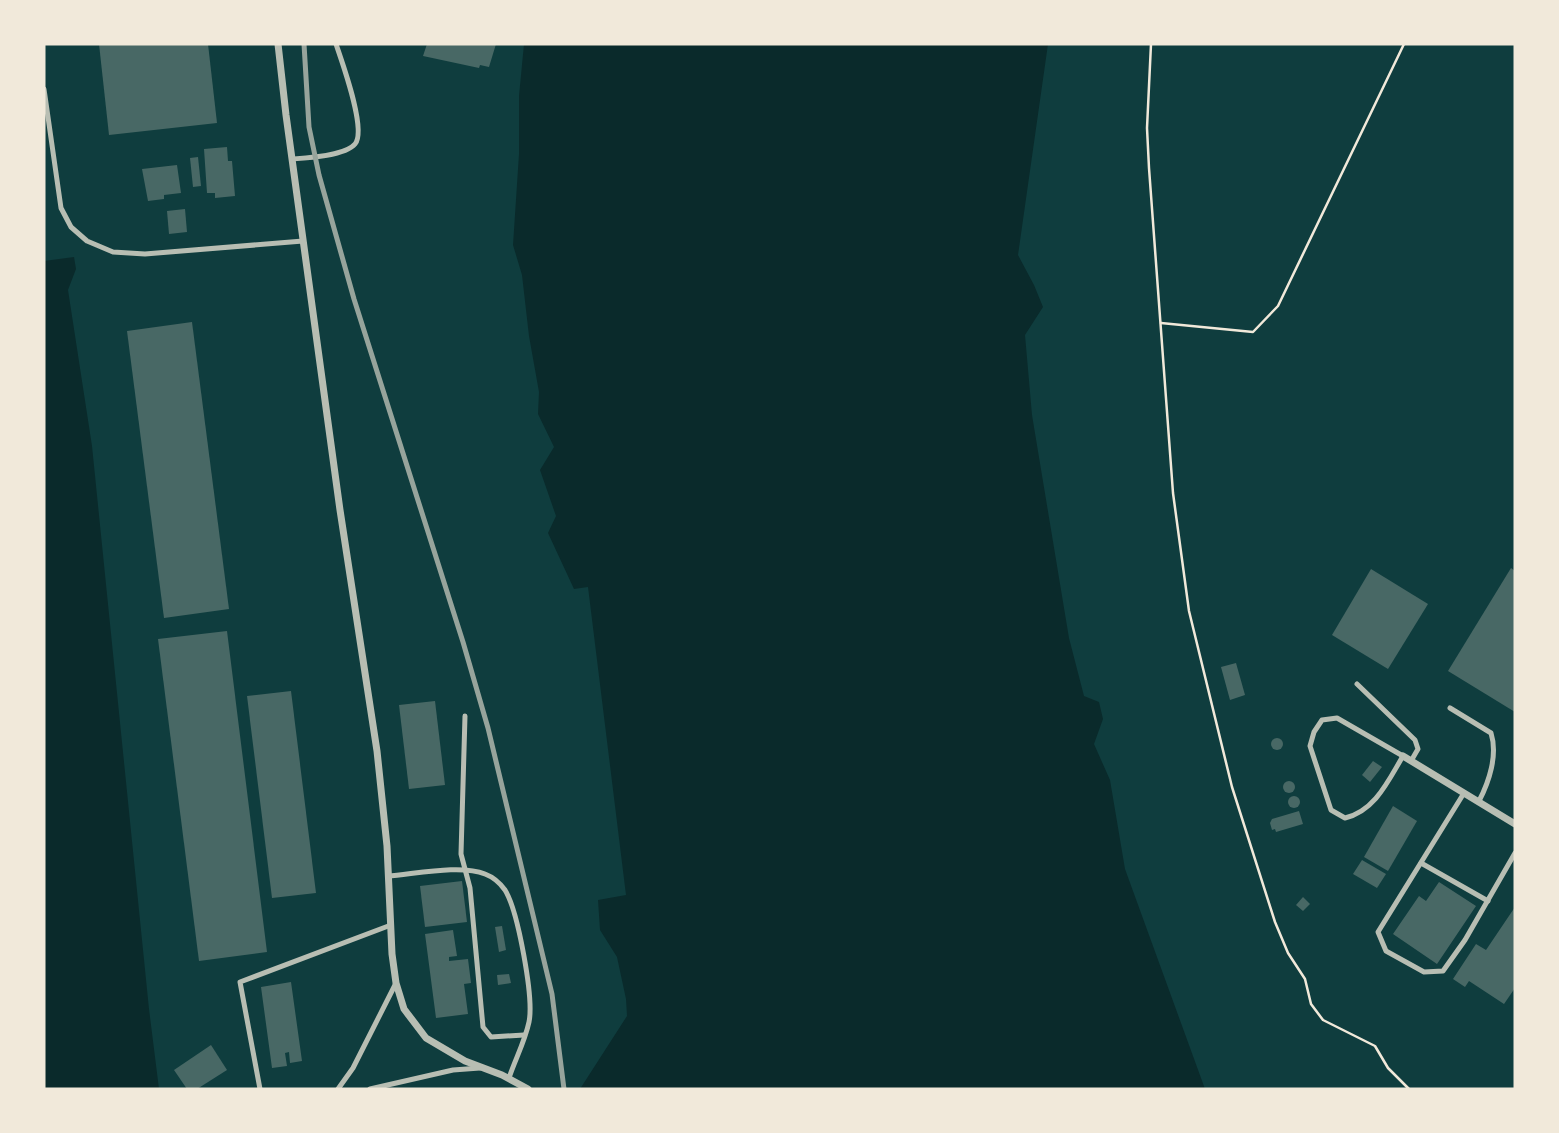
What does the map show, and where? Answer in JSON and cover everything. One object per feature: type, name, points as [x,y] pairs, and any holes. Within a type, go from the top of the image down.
[{"type":"street","points":[[278,44],[340,510],[377,751],[396,984],[404,1009],[426,1038],[465,1060],[528,1089]]},
{"type":"street","points":[[1403,756],[1515,824]]},
{"type":"lane","points":[[292,159],[335,153],[353,147],[357,142],[359,127],[336,44]]},
{"type":"lane","points":[[44,89],[61,208],[71,227],[87,241],[113,252],[145,254],[303,241]]},
{"type":"lane","points":[[1357,684],[1415,740],[1418,749],[1411,761]]},
{"type":"lane","points":[[1450,708],[1491,733],[1493,740],[1488,783],[1479,802]]},
{"type":"lane","points":[[465,716],[461,854],[470,888],[484,1027],[491,1037],[524,1035]]},
{"type":"lane","points":[[1337,718],[1403,756],[1377,798],[1360,814],[1345,818],[1331,810],[1310,746],[1314,732],[1322,720],[1337,718]]},
{"type":"lane","points":[[1464,793],[1378,932],[1386,951],[1424,972],[1443,971],[1515,853]]},
{"type":"lane","points":[[1421,863],[1488,901]]},
{"type":"lane","points":[[388,876],[473,870],[496,880],[510,900],[529,998],[529,1021],[509,1078]]},
{"type":"lane","points":[[260,1089],[240,982],[391,925]]},
{"type":"lane","points":[[338,1089],[353,1068],[396,984]]},
{"type":"lane","points":[[370,1089],[453,1070],[484,1068]]},
{"type":"path","points":[[1151,44],[1147,128],[1173,493],[1189,611],[1232,787],[1275,922],[1288,953],[1305,979],[1311,1004],[1323,1020],[1375,1045],[1388,1068],[1409,1089]]},
{"type":"path","points":[[1160,323],[1253,332],[1278,306],[1404,44]]},
{"type":"water","points":[[524,44],[1048,44],[1018,255],[1043,307],[1025,335],[1032,415],[1069,638],[1084,696],[1099,702],[1103,719],[1094,744],[1110,780],[1125,869],[1205,1089],[580,1089],[627,1016],[617,957],[600,930],[598,900],[626,895],[588,587],[574,589],[548,533],[556,516],[540,470],[554,447],[538,414],[539,392],[522,275],[513,245],[519,154],[519,96]]},
{"type":"water","points":[[74,257],[76,269],[68,290],[92,446],[159,1089],[44,1089],[44,261]]},
{"type":"building","points":[[99,44],[208,44],[217,123],[109,135]]},
{"type":"building","points":[[427,44],[496,44],[489,67],[480,65],[479,68],[423,56]]},
{"type":"building","points":[[227,147],[228,161],[232,161],[235,196],[215,198],[215,193],[207,193],[204,149]]},
{"type":"building","points":[[198,157],[201,186],[193,187],[190,158]]},
{"type":"building","points":[[177,165],[181,193],[148,201],[142,169]]},
{"type":"building","points":[[185,209],[187,232],[169,234],[167,211]]},
{"type":"building","points":[[192,322],[229,609],[164,618],[127,331]]},
{"type":"building","points":[[1511,568],[1515,571],[1515,712],[1448,671]]},
{"type":"building","points":[[1371,569],[1428,604],[1388,669],[1332,635]]},
{"type":"building","points":[[227,631],[267,952],[199,961],[158,639]]},
{"type":"building","points":[[1236,663],[1245,695],[1230,700],[1221,667]]},
{"type":"building","points":[[291,691],[316,893],[272,898],[247,696]]},
{"type":"building","points":[[435,701],[445,785],[409,789],[399,705]]},
{"type":"building","points":[[1277,738],[1283,744],[1277,750],[1271,744]]},
{"type":"building","points":[[1373,761],[1382,767],[1370,782],[1362,775]]},
{"type":"building","points":[[1289,781],[1295,787],[1289,793],[1283,787]]},
{"type":"building","points":[[1294,796],[1300,802],[1294,808],[1288,802]]},
{"type":"building","points":[[1393,806],[1417,821],[1388,871],[1364,857]]},
{"type":"building","points":[[1299,811],[1303,824],[1276,832],[1275,829],[1272,830],[1272,819]]},
{"type":"building","points":[[1362,860],[1386,874],[1377,888],[1353,874]]},
{"type":"building","points":[[462,881],[467,922],[425,927],[420,886]]},
{"type":"building","points":[[1439,882],[1476,906],[1437,964],[1393,934],[1419,896],[1426,901]]},
{"type":"building","points":[[1303,897],[1310,904],[1303,911],[1296,905]]},
{"type":"building","points":[[1515,907],[1515,988],[1504,1004],[1469,981],[1465,987],[1453,979],[1476,944],[1486,950]]},
{"type":"building","points":[[502,926],[506,950],[499,952],[495,927]]},
{"type":"building","points":[[453,930],[457,956],[449,957],[449,961],[468,959],[471,983],[464,984],[468,1014],[436,1018],[425,934]]},
{"type":"building","points":[[509,974],[511,983],[498,985],[497,975]]},
{"type":"building","points":[[291,982],[302,1061],[290,1063],[289,1052],[285,1053],[287,1066],[272,1068],[261,987]]},
{"type":"building","points":[[211,1045],[227,1070],[197,1089],[187,1089],[174,1070]]},
{"type":"railway","points":[[304,44],[309,127],[319,175],[354,299],[488,728],[552,994],[564,1089]]}]
